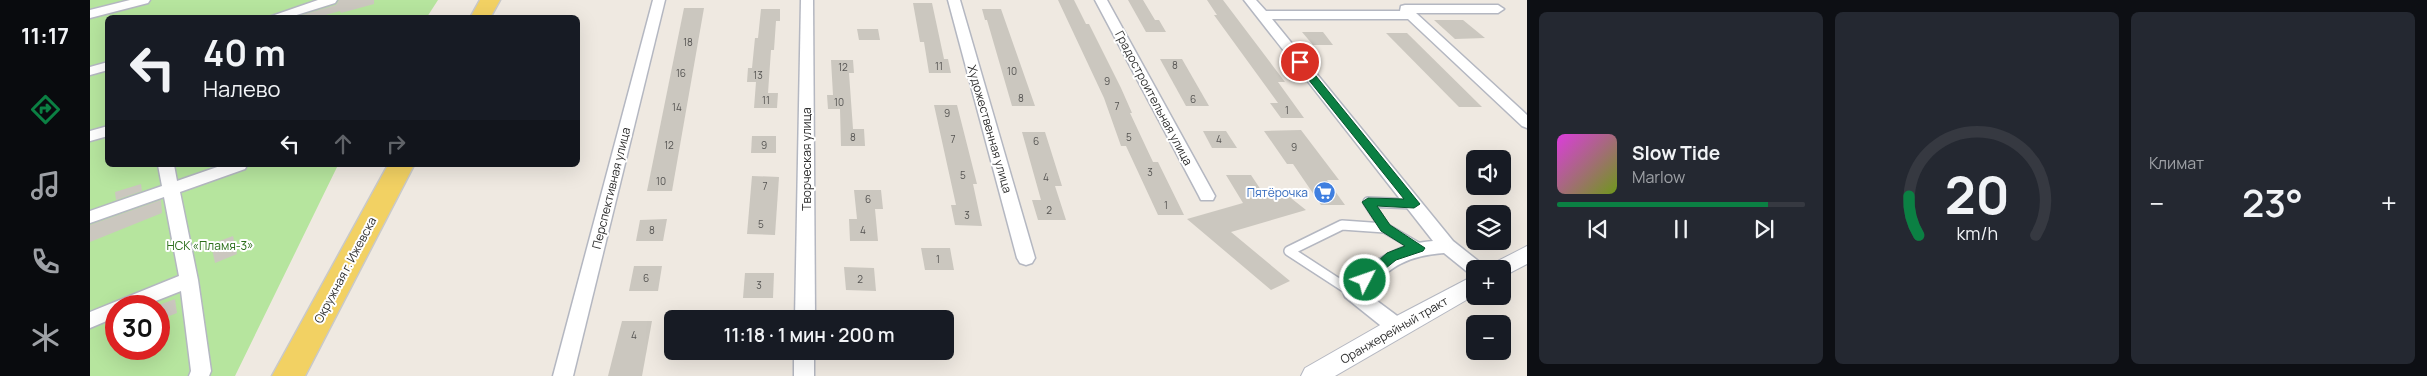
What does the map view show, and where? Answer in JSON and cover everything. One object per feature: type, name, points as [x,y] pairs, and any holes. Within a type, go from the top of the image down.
[{"type":"main road","points":[[482,15],[490,0]]},
{"type":"main road","name":"Окружная г. Ижевска","points":[[288,376],[400,167]]},
{"type":"street","points":[[90,14],[126,8],[144,0]]},
{"type":"street","points":[[282,15],[331,0]]},
{"type":"street","name":"Перспективная улица","points":[[563,376],[659,0]]},
{"type":"street","name":"Творческая улица","points":[[805,310],[807,0]]},
{"type":"street","name":"Художественная улица","points":[[954,0],[1026,258]]},
{"type":"street","name":"Градостроительная улица","points":[[1101,0],[1207,196]]},
{"type":"street","points":[[1250,0],[1447,246],[1466,261]]},
{"type":"street","points":[[1498,8],[1405,9],[1527,123]]},
{"type":"street","points":[[1262,15],[1411,15]]},
{"type":"street","points":[[90,71],[105,67]]},
{"type":"street","points":[[90,136],[105,132]]},
{"type":"street","points":[[167,167],[189,280],[201,371],[200,376]]},
{"type":"street","points":[[90,217],[233,167]]},
{"type":"street","points":[[1397,327],[1352,292],[1392,257],[1407,250],[1447,246]]},
{"type":"street","points":[[1511,264],[1527,254]]},
{"type":"street","points":[[152,295],[189,280]]},
{"type":"street","name":"Оранжерейный тракт","points":[[1314,376],[1466,289]]},
{"type":"street","points":[[90,320],[105,314]]},
{"type":"street","points":[[804,360],[804,376]]},
{"type":"lane","points":[[1414,204],[1368,202],[1385,228],[1419,248]]},
{"type":"lane","points":[[1352,292],[1289,251],[1342,225],[1385,228]]},
{"type":"green space","name":"НСК «Пламя-3»","points":[[90,0],[438,0],[428,15],[105,15],[105,167],[337,167],[235,376],[90,376]]},
{"type":"building","points":[[339,0],[374,0],[374,4],[341,13],[340,11],[326,15],[302,15],[336,5]]},
{"type":"building","points":[[1058,0],[1074,0],[1086,24],[1089,24],[1121,88],[1132,113],[1130,113],[1153,162],[1158,162],[1184,215],[1158,215],[1126,146],[1121,146],[1104,98]]},
{"type":"building","points":[[1128,0],[1143,0],[1155,20],[1159,20],[1166,32],[1146,32]]},
{"type":"building","points":[[1207,0],[1223,0],[1285,82],[1278,82],[1304,118],[1281,118],[1270,103],[1278,103],[1214,15],[1217,15]]},
{"type":"building","points":[[913,3],[932,3],[944,59],[948,59],[951,73],[929,73],[924,42],[920,42]]},
{"type":"building","points":[[684,8],[704,8],[672,191],[647,191]]},
{"type":"building","points":[[761,9],[780,9],[780,21],[776,21],[774,50],[771,50],[768,93],[778,93],[777,108],[754,108],[756,82],[747,82],[748,68],[752,68],[755,38],[758,38]]},
{"type":"building","points":[[982,9],[1001,9],[1035,106],[1012,106],[987,20],[985,20]]},
{"type":"building","points":[[1434,20],[1463,20],[1485,38],[1455,39]]},
{"type":"building","points":[[857,29],[878,29],[880,40],[859,40]]},
{"type":"building","points":[[1302,32],[1323,32],[1333,45],[1313,45]]},
{"type":"building","points":[[1386,33],[1407,33],[1482,107],[1459,107]]},
{"type":"building","points":[[1160,59],[1182,59],[1209,106],[1186,106]]},
{"type":"building","points":[[831,60],[853,60],[854,73],[849,73],[853,129],[864,129],[865,146],[841,146],[840,109],[828,109],[827,95],[833,95]]},
{"type":"building","points":[[934,105],[957,105],[977,184],[973,184],[982,226],[955,225],[951,205],[956,205]]},
{"type":"building","points":[[1301,130],[1339,180],[1327,180],[1345,205],[1321,205],[1293,164],[1287,164],[1264,131]]},
{"type":"building","points":[[1203,131],[1226,131],[1237,148],[1212,148]]},
{"type":"building","points":[[1022,132],[1045,132],[1062,186],[1055,186],[1066,220],[1038,220],[1032,200],[1041,200]]},
{"type":"building","points":[[752,136],[776,136],[776,153],[751,153]]},
{"type":"building","points":[[1226,175],[1251,175],[1265,196],[1282,191],[1306,210],[1231,232],[1290,281],[1271,290],[1187,219],[1243,203]]},
{"type":"building","points":[[752,176],[779,177],[775,235],[747,234]]},
{"type":"building","points":[[141,184],[142,191],[116,200],[115,192]]},
{"type":"building","points":[[854,190],[881,190],[883,209],[875,209],[878,241],[850,241],[849,219],[857,219]]},
{"type":"building","points":[[161,200],[162,213],[90,242],[90,225]]},
{"type":"building","points":[[667,219],[663,241],[636,241],[640,220]]},
{"type":"building","points":[[233,236],[237,254],[215,263],[211,244]]},
{"type":"building","points":[[921,248],[950,248],[954,270],[925,270]]},
{"type":"building","points":[[634,266],[662,266],[658,291],[629,291]]},
{"type":"building","points":[[844,267],[874,268],[876,291],[846,290]]},
{"type":"building","points":[[745,273],[774,273],[773,298],[743,298]]},
{"type":"building","points":[[175,299],[177,313],[170,316],[170,301]]},
{"type":"building","points":[[622,321],[652,321],[642,376],[608,376]]},
{"type":"place","name":"Пятёрочка","points":[[1324,192]]},
{"type":"route","points":[[1300,62],[1414,204],[1368,202],[1385,228],[1419,248],[1407,250],[1392,257],[1365,280]]}]
